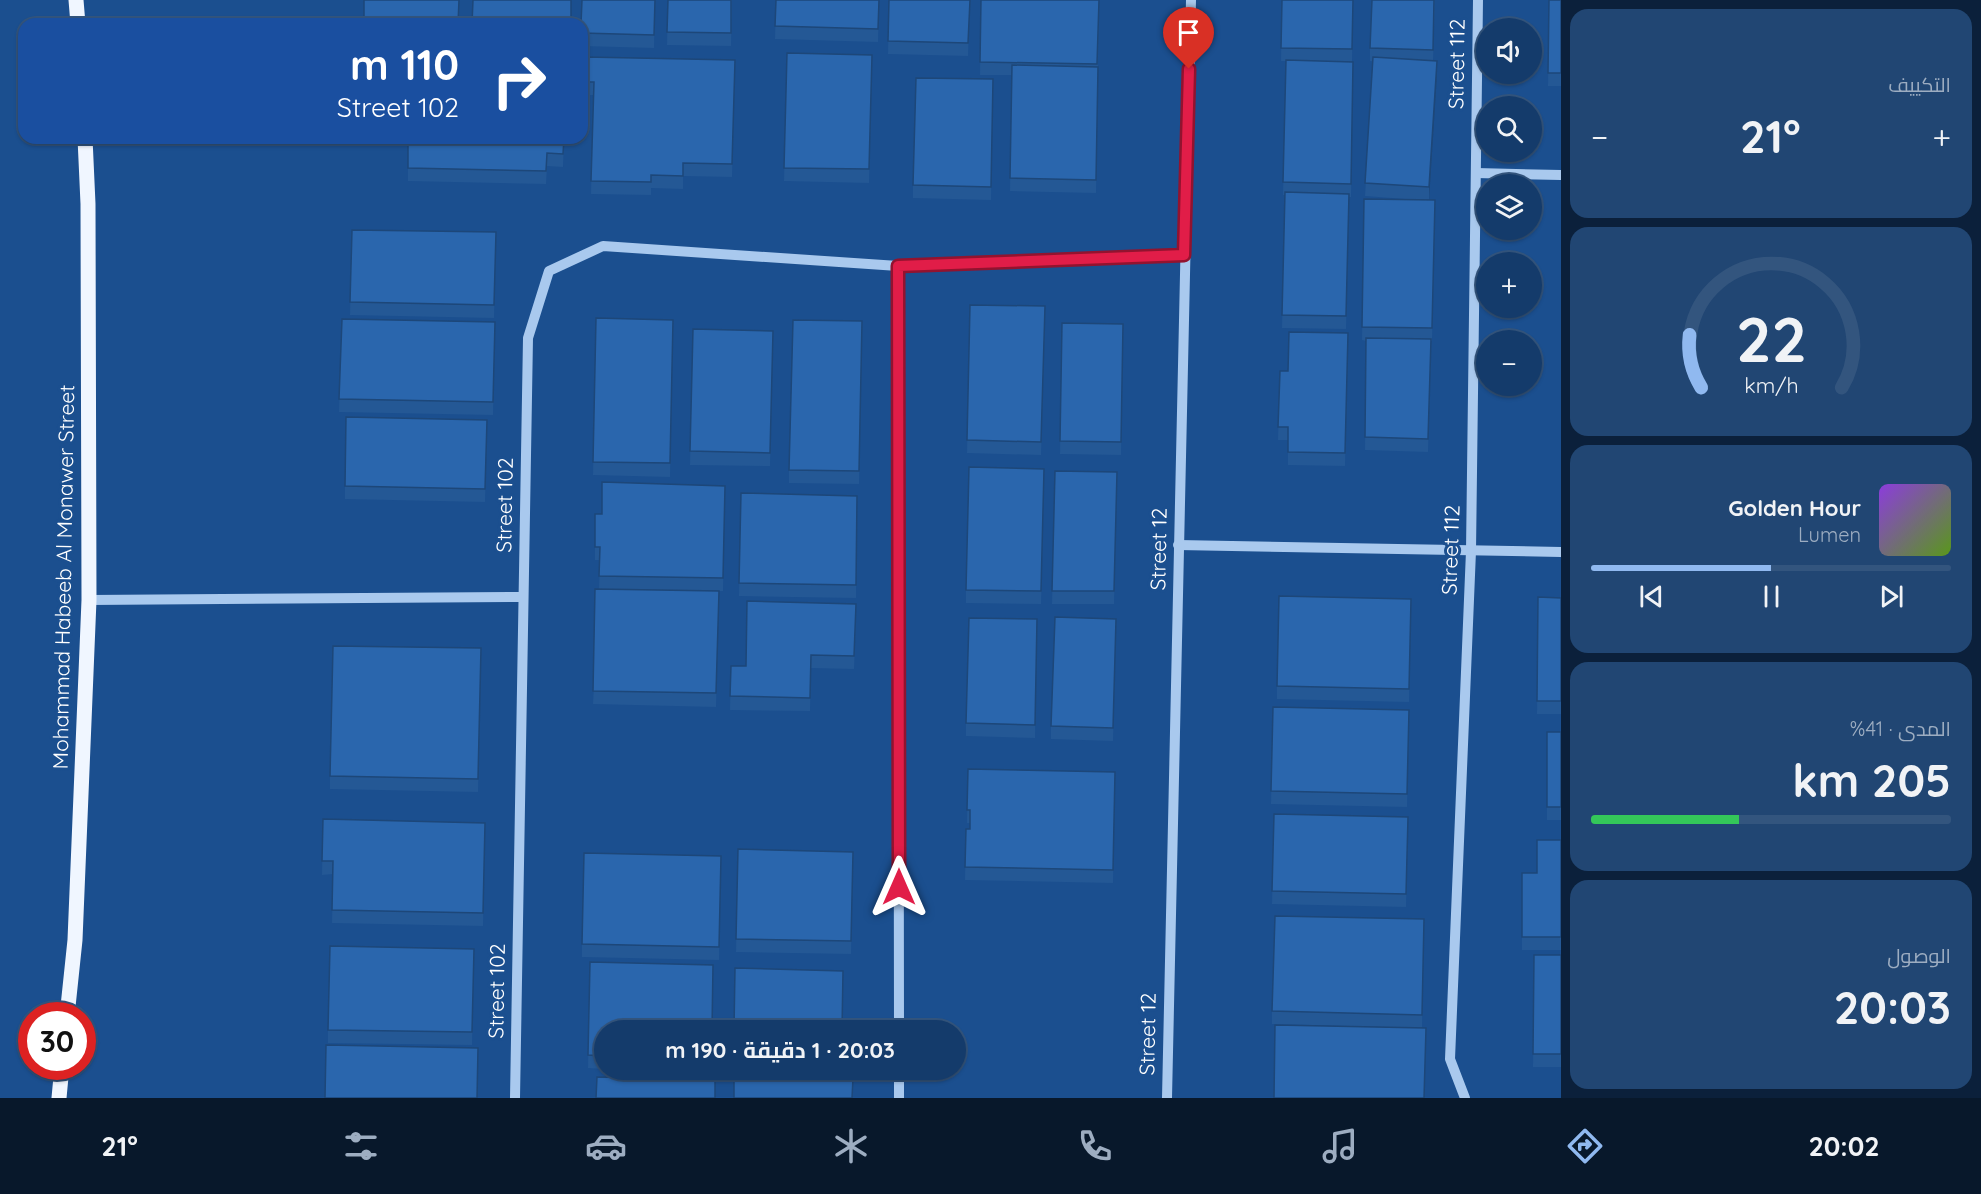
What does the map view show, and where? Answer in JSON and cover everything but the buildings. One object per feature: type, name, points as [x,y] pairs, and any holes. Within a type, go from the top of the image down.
[{"type":"main road","points":[[76,0],[78,18]]},
{"type":"main road","name":"Mohammad Habeeb Al Monawer Street","points":[[68,1002],[75,940],[89,600],[86,144]]},
{"type":"main road","points":[[58,1098],[60,1080]]},
{"type":"street","name":"Street 12","points":[[1167,1098],[1191,0]]},
{"type":"street","name":"Street 112","points":[[1465,1098],[1450,1059],[1471,550],[1478,0]]},
{"type":"street","points":[[1476,173],[1561,175]]},
{"type":"street","name":"Street 102","points":[[514,1098],[528,338],[549,271],[603,246],[898,266],[1184,255]]},
{"type":"street","points":[[898,266],[899,1020]]},
{"type":"street","points":[[1178,545],[1561,552]]},
{"type":"street","points":[[89,600],[523,597]]},
{"type":"street","points":[[899,1080],[899,1098]]},
{"type":"route","points":[[899,887],[898,266],[1184,255],[1189,69]]}]
